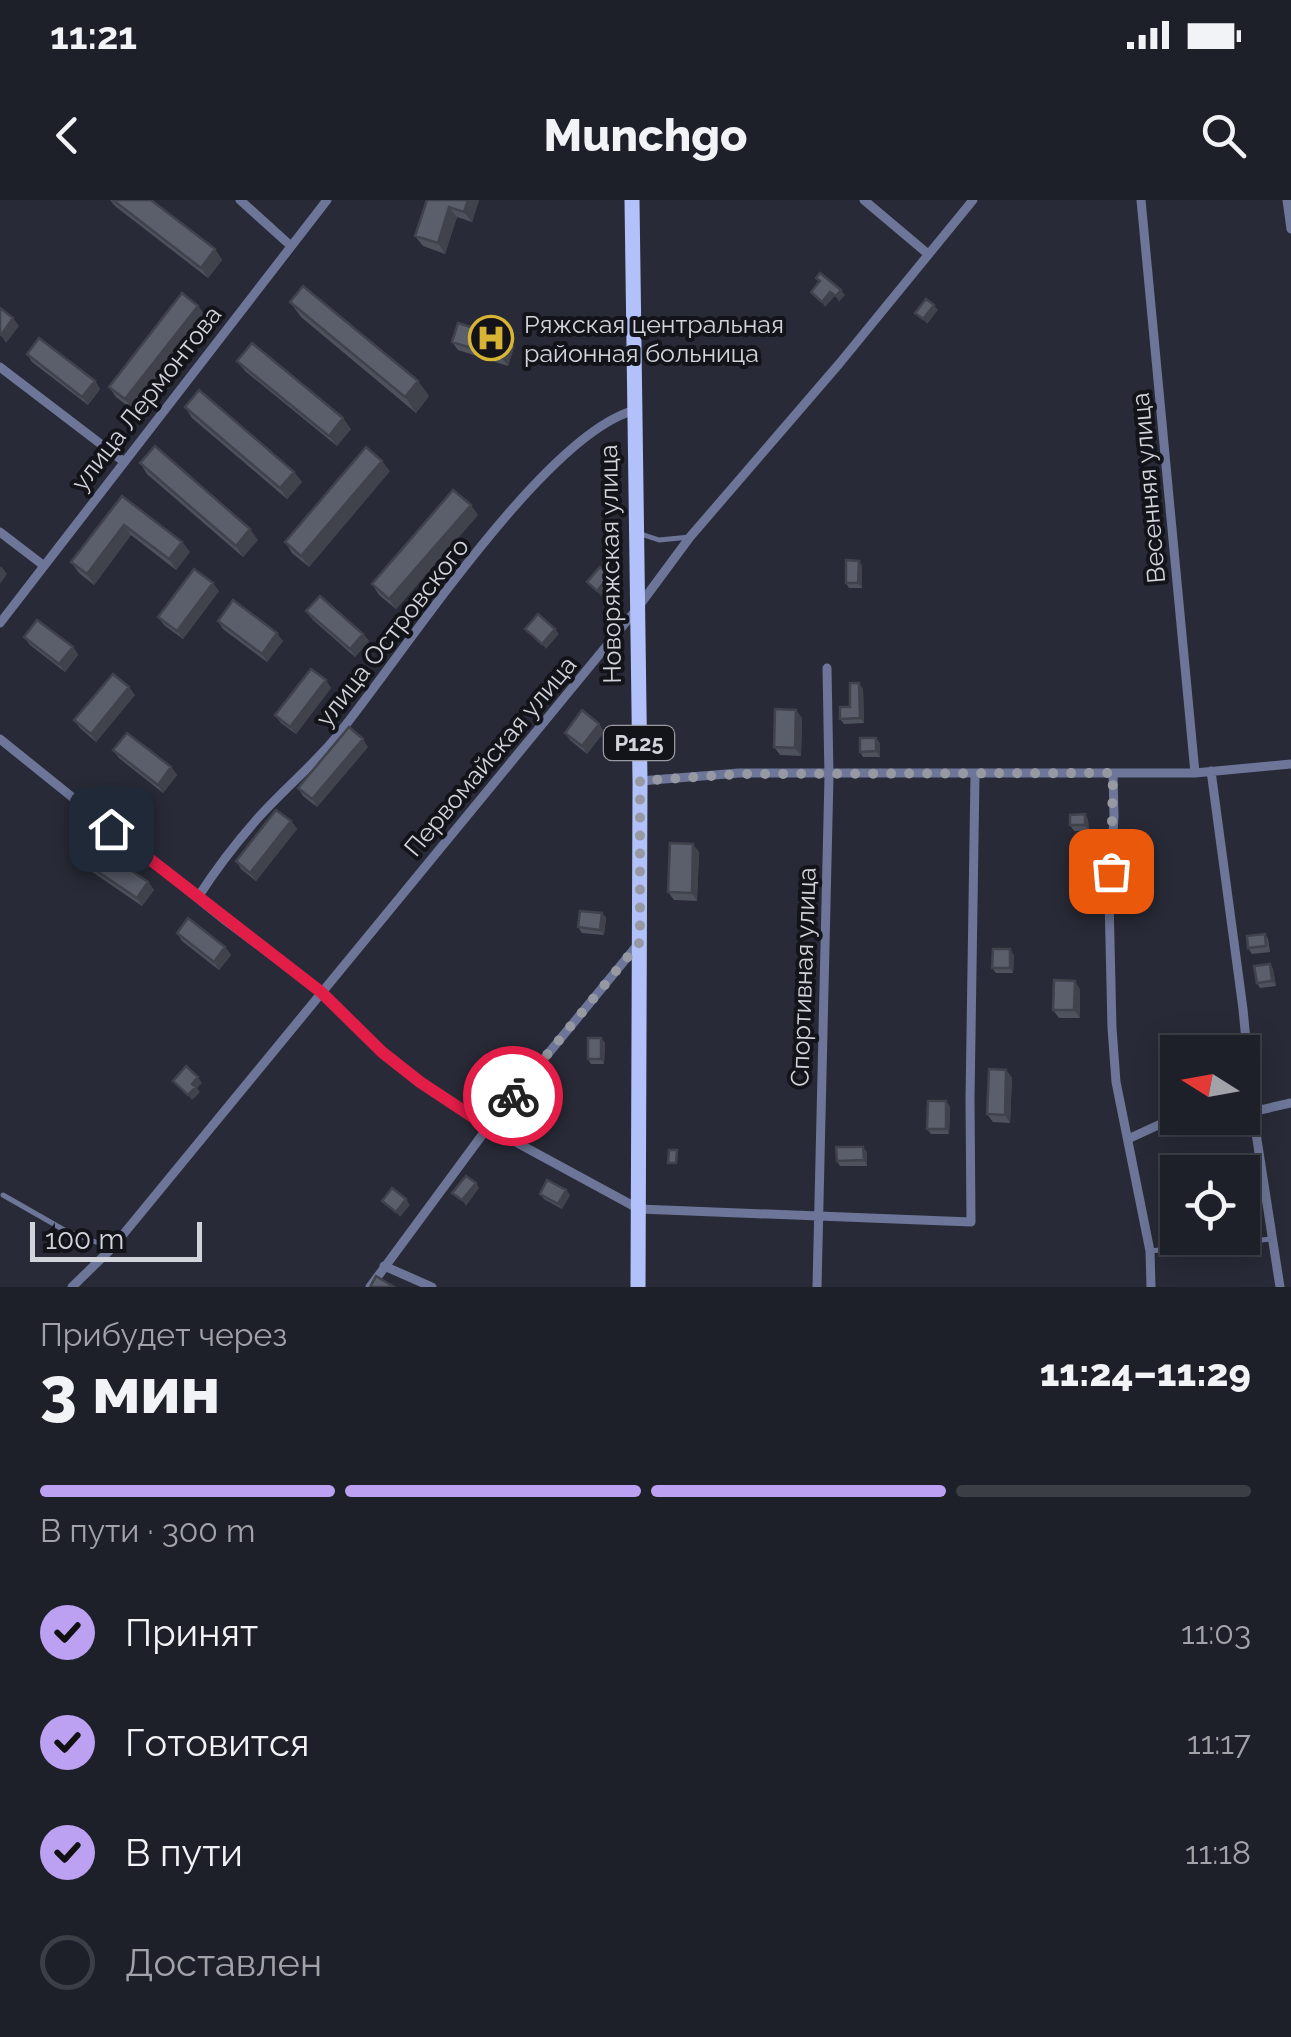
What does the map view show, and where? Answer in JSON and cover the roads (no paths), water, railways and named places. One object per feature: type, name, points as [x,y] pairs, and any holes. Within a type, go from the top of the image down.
[{"type":"main road","name":"Новоряжская улица","points":[[632,200],[640,781],[638,1287]]},
{"type":"street","points":[[240,200],[291,246]]},
{"type":"street","name":"улица Лермонтова","points":[[0,624],[327,200]]},
{"type":"street","points":[[864,200],[928,254]]},
{"type":"street","name":"Первомайская улица","points":[[72,1287],[112,1248],[636,610],[690,537],[973,200]]},
{"type":"street","name":"Весенняя улица","points":[[1141,200],[1195,772]]},
{"type":"street","points":[[1288,200],[1291,229]]},
{"type":"street","points":[[0,366],[123,461]]},
{"type":"street","name":"улица Островского","points":[[198,897],[260,816],[331,743],[523,497],[585,438],[612,417],[632,411]]},
{"type":"street","points":[[0,532],[43,565]]},
{"type":"street","name":"Спортивная улица","points":[[817,1287],[829,776],[827,668]]},
{"type":"street","points":[[0,739],[321,992],[395,1062],[488,1127],[640,1209],[817,1218],[971,1222],[975,775]]},
{"type":"street","points":[[640,781],[739,774],[1211,772],[1291,764]]},
{"type":"street","points":[[1211,772],[1244,1035]]},
{"type":"street","points":[[1113,773],[1112,1028],[1116,1082],[1150,1251],[1151,1287]]},
{"type":"street","points":[[370,1287],[488,1127],[640,942]]},
{"type":"street","points":[[1260,1110],[1291,1104]]},
{"type":"street","points":[[1128,1139],[1160,1124]]},
{"type":"street","points":[[1252,1135],[1280,1287]]},
{"type":"street","points":[[384,1266],[432,1287]]},
{"type":"lane","points":[[635,532],[659,540],[690,537]]},
{"type":"lane","points":[[4,1195],[66,1231],[112,1248]]},
{"type":"lane","points":[[1150,1251],[1272,1239]]},
{"type":"place","name":"Ряжская центральная районная больница","points":[[491,338]]}]
